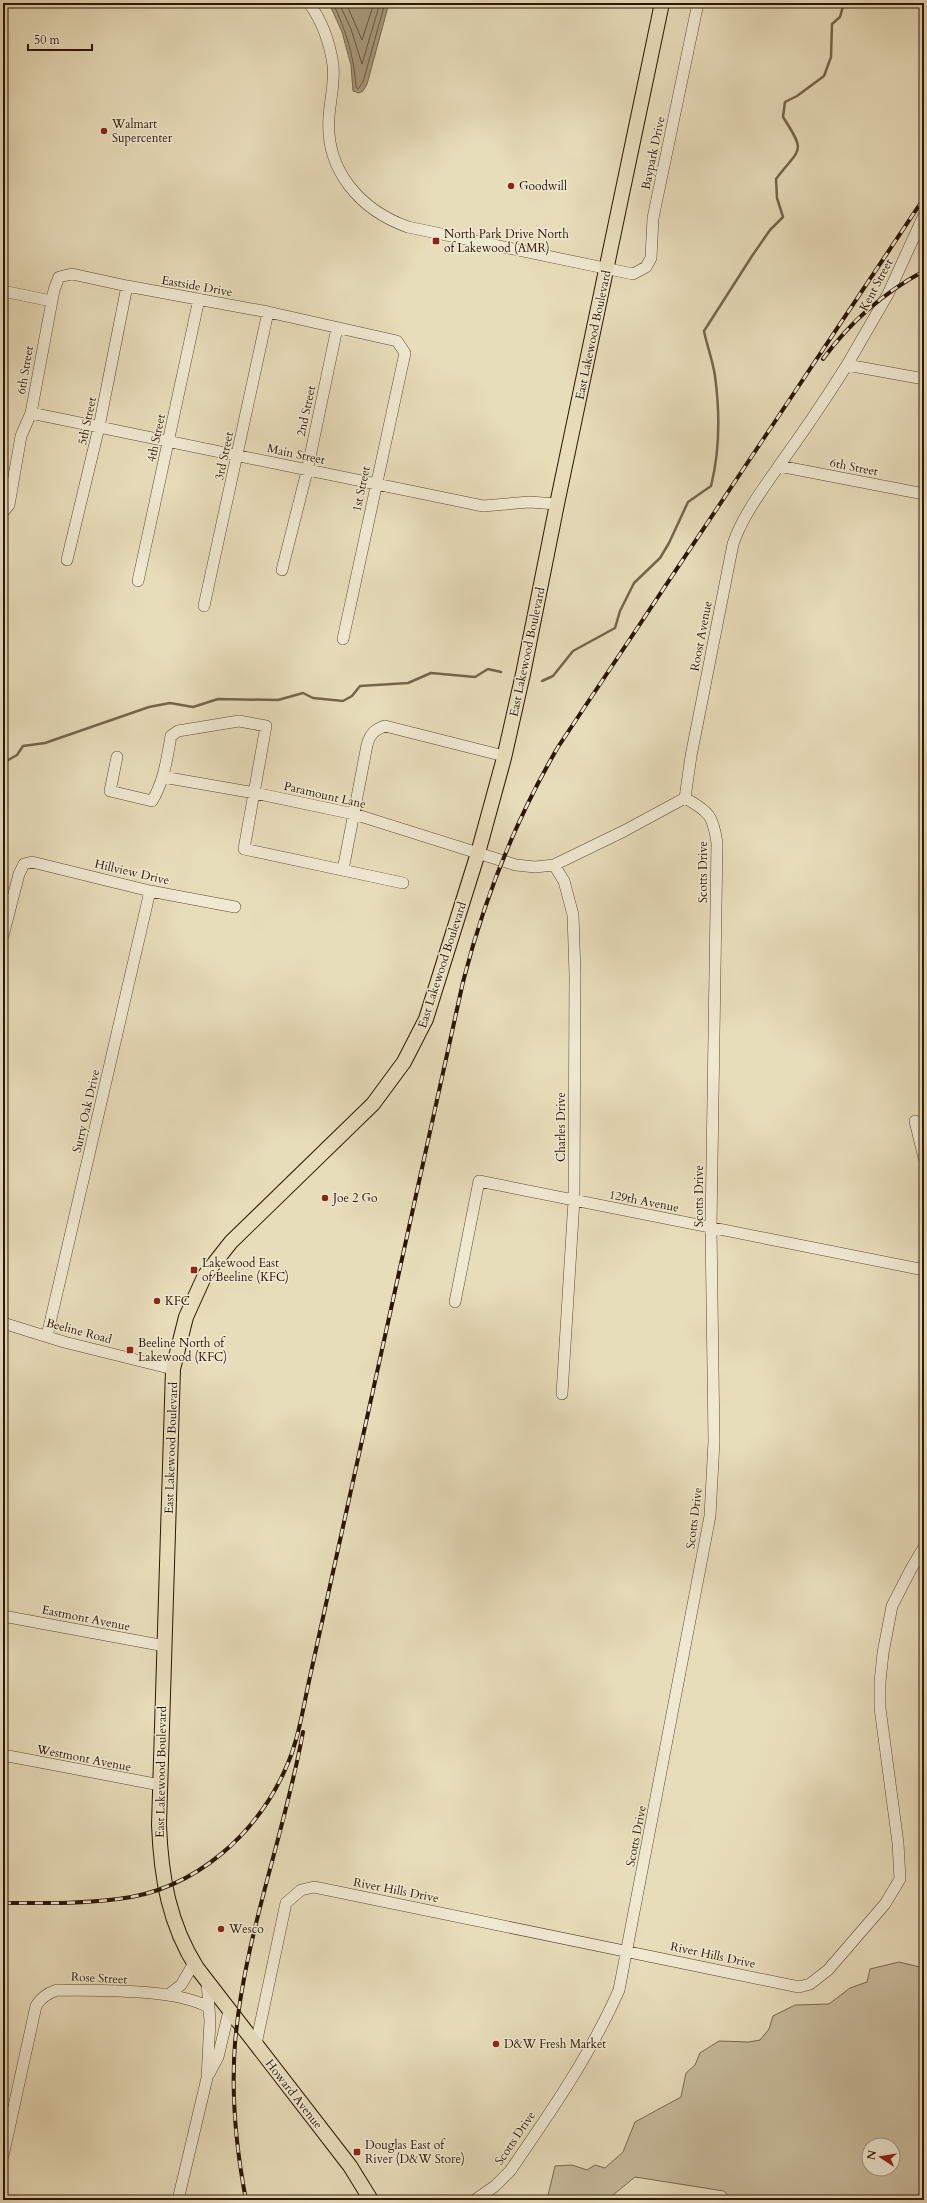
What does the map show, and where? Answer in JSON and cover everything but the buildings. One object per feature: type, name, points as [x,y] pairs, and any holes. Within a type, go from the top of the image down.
[{"type":"main road","name":"East Lakewood Boulevard","points":[[210,1987],[194,1963],[176,1928],[164,1888],[160,1861],[160,1785],[173,1369],[186,1317],[205,1276],[231,1242],[373,1104],[404,1062],[426,1019],[478,853],[504,756],[523,674],[662,3]]},
{"type":"main road","name":"Howard Avenue","points":[[210,1987],[350,2166],[371,2200]]},
{"type":"street","name":"Baypark Drive","points":[[309,3],[322,28],[333,66],[328,130],[332,157],[344,179],[367,206],[390,220],[408,227],[607,267],[633,274],[646,267],[651,258],[652,218],[698,3]]},
{"type":"street","name":"Kent Street","points":[[847,365],[888,294],[924,215]]},
{"type":"street","name":"Eastside Drive","points":[[51,301],[59,277],[64,274],[72,274],[199,300],[268,312],[397,341],[402,346]]},
{"type":"street","name":"5th Street","points":[[67,560],[99,427],[127,286]]},
{"type":"street","points":[[3,290],[51,301]]},
{"type":"street","name":"4th Street","points":[[138,581],[199,300]]},
{"type":"street","name":"6th Street","points":[[3,512],[8,504],[21,436],[31,413],[51,301]]},
{"type":"street","name":"3rd Street","points":[[204,606],[268,312]]},
{"type":"street","name":"2nd Street","points":[[282,570],[306,470],[337,328]]},
{"type":"street","name":"1st Street","points":[[343,639],[375,484],[403,366],[405,353],[402,346]]},
{"type":"street","points":[[847,365],[924,379]]},
{"type":"street","name":"Roost Avenue","points":[[685,798],[691,756],[733,544],[739,526],[847,365]]},
{"type":"street","name":"Main Street","points":[[31,413],[483,506],[529,502],[557,504]]},
{"type":"street","name":"6th Street","points":[[779,466],[924,494]]},
{"type":"street","points":[[117,757],[110,791],[152,800],[158,791],[163,777],[171,736],[178,731],[239,721],[266,726],[244,849],[403,883]]},
{"type":"street","points":[[343,870],[369,737],[375,730],[385,726],[504,756]]},
{"type":"street","name":"Paramount Lane","points":[[163,777],[255,793],[354,814],[478,853]]},
{"type":"street","points":[[478,853],[516,865],[535,867],[554,865],[624,831],[685,798]]},
{"type":"street","name":"Scotts Drive","points":[[475,2200],[495,2186],[510,2170],[590,2048],[605,2021],[619,1990],[628,1950],[710,1516],[714,1427],[711,1228],[717,843],[714,822],[701,807],[685,798]]},
{"type":"street","name":"Hillview Drive","points":[[3,935],[19,874],[24,864],[32,862],[150,891],[235,906]]},
{"type":"street","name":"Charles Drive","points":[[554,865],[564,881],[573,915],[574,1200],[562,1394]]},
{"type":"street","name":"Surry Oak Drive","points":[[47,1336],[150,891]]},
{"type":"street","points":[[915,1121],[924,1158]]},
{"type":"street","name":"129th Avenue","points":[[455,1302],[479,1181],[924,1270]]},
{"type":"street","name":"Beeline Road","points":[[3,1323],[173,1369]]},
{"type":"street","name":"River Hills Drive","points":[[256,2044],[286,1903],[301,1890],[314,1886],[799,1986],[810,1984],[828,1970],[885,1904],[900,1879],[898,1835],[880,1708],[883,1652],[892,1606],[924,1547]]},
{"type":"street","name":"Eastmont Avenue","points":[[3,1616],[165,1646]]},
{"type":"street","name":"Westmont Avenue","points":[[3,1755],[160,1785]]},
{"type":"street","points":[[168,1995],[181,1985],[194,1963]]},
{"type":"street","points":[[178,2200],[207,2078],[210,2041],[208,2007],[210,1987]]},
{"type":"street","name":"Rose Street","points":[[3,2156],[36,2006],[46,1995],[57,1990],[168,1995],[196,2000],[208,2007]]},
{"type":"street","points":[[207,2078],[218,2057],[229,2011]]},
{"type":"shaded area","points":[[899,1962],[924,1968],[924,2190],[913,2200],[732,2200],[724,2191],[635,2177],[608,2199],[547,2200],[555,2166],[572,2165],[587,2170],[595,2165],[605,2168],[623,2152],[635,2122],[681,2097],[686,2073],[695,2065],[700,2053],[719,2041],[749,2042],[760,2040],[769,2029],[773,2016],[795,2005],[829,2004],[850,1988],[867,1982],[870,1969]]},
{"type":"water","points":[[329,3],[389,3],[367,84],[363,91],[359,93],[353,91],[351,65],[342,32]]},
{"type":"waterway","points":[[542,681],[553,676],[573,651],[615,628],[620,611],[634,583],[660,558],[669,543],[688,502],[711,486],[718,445],[718,404],[714,370],[704,331],[770,230],[783,217],[777,198],[776,179],[798,150],[798,144],[783,117],[785,102],[797,96],[824,76],[831,57],[832,24],[840,17],[844,3]]},
{"type":"waterway","points":[[3,763],[17,755],[23,746],[45,743],[149,707],[170,703],[193,707],[218,699],[278,700],[303,693],[313,698],[343,701],[352,696],[360,686],[408,683],[431,673],[475,677],[488,669],[501,672]]},
{"type":"railway","points":[[3,1903],[104,1901],[147,1893],[173,1884],[198,1870],[221,1854],[242,1834],[260,1813],[276,1789],[288,1763],[299,1729],[463,982],[471,951],[502,861],[528,803],[558,747],[924,198]]},
{"type":"railway","points":[[823,359],[833,345],[868,309],[895,289],[924,271]]},
{"type":"railway","points":[[246,2200],[235,2122],[235,2043],[240,2004],[255,1926],[286,1810],[303,1732]]},
{"type":"place","name":"Walmart Supercenter","points":[[104,131]]},
{"type":"place","name":"Goodwill","points":[[511,186]]},
{"type":"place","name":"North Park Drive North of Lakewood (AMR)","points":[[436,241]]},
{"type":"place","name":"Joe 2 Go","points":[[325,1198]]},
{"type":"place","name":"Lakewood East of Beeline (KFC)","points":[[194,1270]]},
{"type":"place","name":"KFC","points":[[157,1301]]},
{"type":"place","name":"Beeline North of Lakewood (KFC)","points":[[130,1350]]},
{"type":"place","name":"Wesco","points":[[221,1929]]},
{"type":"place","name":"D&W Fresh Market","points":[[496,2044]]},
{"type":"place","name":"Douglas East of River (D&W Store)","points":[[357,2152]]}]
